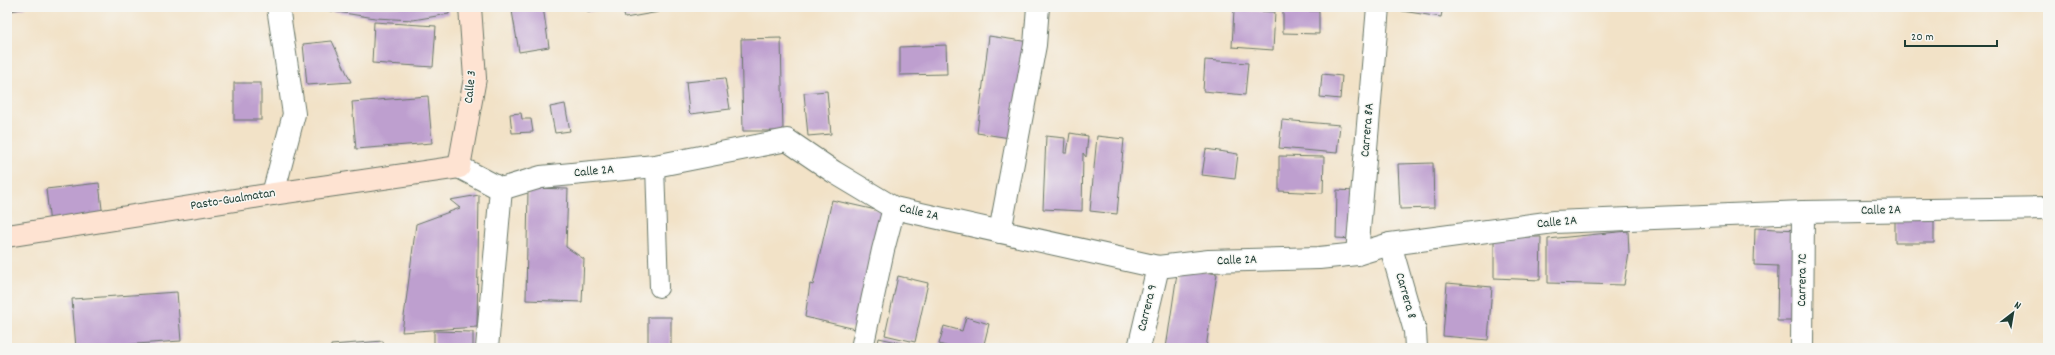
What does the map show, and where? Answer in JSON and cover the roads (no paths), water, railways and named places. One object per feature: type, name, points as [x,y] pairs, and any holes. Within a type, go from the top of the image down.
[{"type":"street","points":[[273,194],[294,114],[278,7]]},
{"type":"street","name":"Calle 3","points":[[459,167],[474,78],[470,7]]},
{"type":"street","points":[[1000,232],[1035,45],[1038,7]]},
{"type":"street","name":"Carrera 8A","points":[[1357,254],[1378,7]]},
{"type":"street","name":"Calle 2A","points":[[502,190],[541,177],[655,166],[787,140],[834,172],[894,208],[1158,267],[1209,262],[1319,258],[1357,254],[1390,244],[1554,222],[1803,212],[2048,208]]},
{"type":"street","points":[[459,167],[502,190],[487,348]]},
{"type":"street","name":"Pasto-Gualmatan","points":[[7,236],[273,194],[459,167]]},
{"type":"street","points":[[862,348],[883,250],[894,208]]},
{"type":"street","name":"Carrera 7C","points":[[1802,348],[1803,212]]},
{"type":"street","name":"Carrera 8","points":[[1390,244],[1415,331],[1416,348]]},
{"type":"street","name":"Carrera 9","points":[[1139,348],[1158,267]]},
{"type":"lane","points":[[655,166],[659,288]]}]
